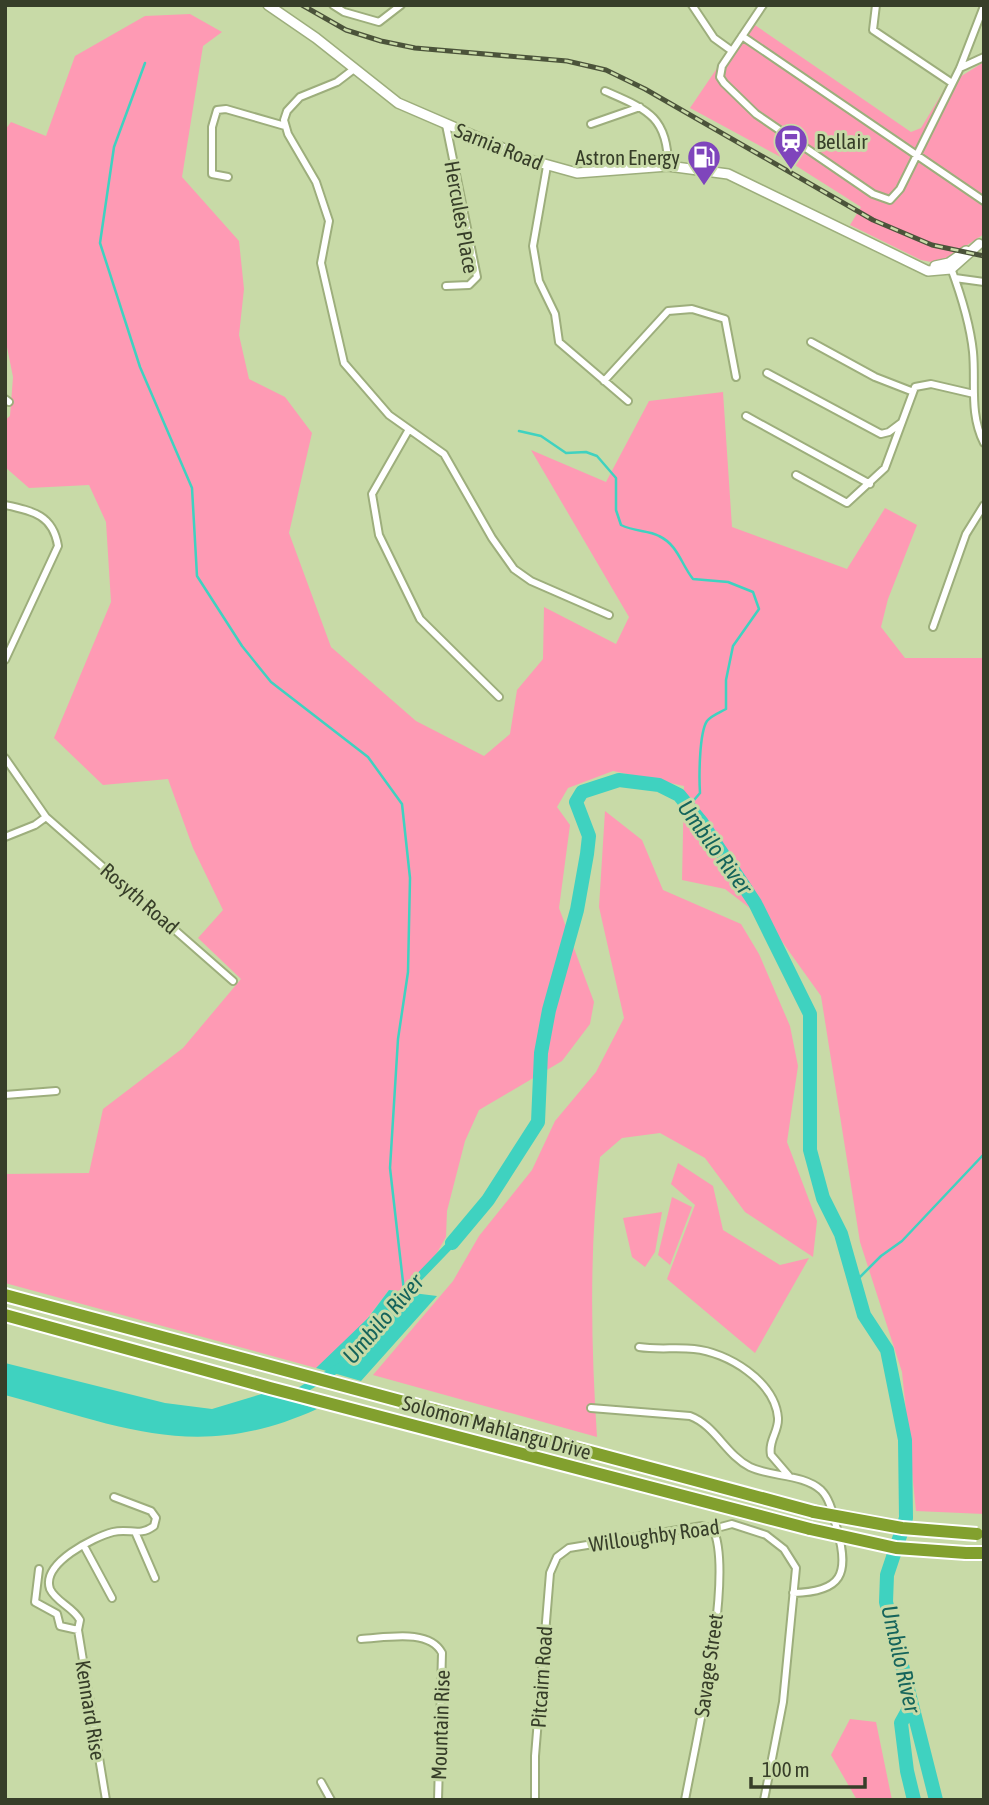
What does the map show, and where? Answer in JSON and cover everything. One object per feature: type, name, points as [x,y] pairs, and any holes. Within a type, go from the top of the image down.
[{"type":"highway","name":"Solomon Mahlangu Drive","points":[[5,1295],[814,1512],[902,1528],[980,1534]]},
{"type":"highway","name":"Solomon Mahlangu Drive","points":[[5,1315],[270,1388],[810,1529],[896,1548],[984,1553]]},
{"type":"main road","name":"Sarnia Road","points":[[268,5],[398,103],[547,166],[577,173],[668,166],[719,172],[744,181],[912,265],[937,266],[952,270],[981,243]]},
{"type":"street","points":[[333,5],[379,22],[398,8]]},
{"type":"street","points":[[692,5],[714,38],[732,51]]},
{"type":"street","points":[[763,5],[722,66],[720,77],[730,92],[756,114],[873,194],[890,200],[900,189],[960,68],[982,8]]},
{"type":"street","points":[[876,5],[873,30],[952,83]]},
{"type":"street","points":[[742,36],[984,201]]},
{"type":"street","points":[[960,68],[984,57]]},
{"type":"street","points":[[354,69],[337,82],[293,103],[287,111],[285,126],[316,183],[328,221],[321,263],[344,363],[389,415],[444,454],[492,538],[514,569],[531,581],[609,615]]},
{"type":"street","points":[[605,91],[640,107],[659,121],[668,166]]},
{"type":"street","points":[[591,124],[640,107]]},
{"type":"street","points":[[229,177],[212,174],[212,127],[217,110],[226,109],[285,126]]},
{"type":"street","name":"Hercules Place","points":[[446,125],[477,277],[472,284],[446,286]]},
{"type":"street","points":[[547,166],[533,230],[540,281],[555,314],[559,342],[628,401]]},
{"type":"street","points":[[952,270],[984,282]]},
{"type":"street","points":[[952,270],[970,330],[974,416],[984,443]]},
{"type":"street","points":[[604,381],[662,314],[685,309],[725,319],[736,377]]},
{"type":"street","points":[[811,342],[876,377],[911,391]]},
{"type":"street","points":[[767,373],[881,434],[889,432],[902,421]]},
{"type":"street","points":[[796,475],[847,503],[870,484],[891,456],[911,391],[919,385],[931,384],[974,394]]},
{"type":"street","points":[[746,416],[870,484]]},
{"type":"street","points":[[408,431],[372,494],[379,535],[421,619],[499,697]]},
{"type":"street","points":[[5,505],[39,513],[51,526],[58,546],[5,660]]},
{"type":"street","points":[[933,627],[966,534],[984,505]]},
{"type":"street","name":"Rosyth Road","points":[[5,758],[46,817],[233,981]]},
{"type":"street","points":[[5,837],[35,825],[46,817]]},
{"type":"street","points":[[5,1095],[56,1091]]},
{"type":"street","points":[[639,1347],[702,1350],[735,1363],[755,1377],[771,1399],[778,1415],[771,1455],[790,1478]]},
{"type":"street","points":[[591,1408],[690,1416],[702,1423],[743,1463],[814,1485],[827,1497],[844,1556],[841,1572],[834,1584],[820,1591],[793,1593]]},
{"type":"street","points":[[112,1598],[84,1546],[115,1531],[136,1534],[154,1526],[155,1515],[114,1497]]},
{"type":"street","name":"Willoughby Road","points":[[557,1557],[569,1548],[702,1526],[713,1529],[732,1524],[776,1541],[795,1565],[783,1702],[764,1800]]},
{"type":"street","name":"Savage Street","points":[[685,1800],[714,1643],[719,1551],[713,1529]]},
{"type":"street","points":[[136,1534],[155,1578]]},
{"type":"street","name":"Kennard Rise","points":[[84,1546],[60,1560],[49,1577],[52,1592],[80,1620],[78,1630],[106,1800]]},
{"type":"street","name":"Pitcairn Road","points":[[535,1800],[545,1626],[550,1573],[557,1557]]},
{"type":"street","points":[[39,1569],[35,1602],[57,1614],[60,1626],[78,1630]]},
{"type":"street","name":"Mountain Rise","points":[[361,1639],[424,1638],[435,1644],[442,1653],[438,1800]]},
{"type":"street","points":[[321,1782],[331,1800]]},
{"type":"shaded area","points":[[190,14],[222,32],[203,46],[182,177],[239,241],[244,289],[239,335],[249,379],[285,397],[312,433],[289,533],[331,647],[416,721],[484,756],[510,734],[517,690],[543,659],[544,607],[616,644],[629,617],[531,450],[606,482],[649,401],[723,392],[732,527],[847,569],[885,508],[917,525],[888,599],[881,627],[905,658],[984,658],[984,1514],[916,1511],[902,1372],[860,1242],[821,996],[768,922],[725,889],[682,880],[684,786],[613,771],[568,788],[557,807],[570,825],[559,908],[594,1002],[590,1024],[562,1061],[479,1110],[465,1141],[447,1211],[446,1237],[414,1293],[389,1290],[360,1328],[316,1368],[5,1283],[5,1174],[89,1173],[103,1109],[183,1048],[241,979],[198,938],[223,910],[193,848],[168,779],[103,785],[54,738],[111,602],[106,522],[89,485],[29,488],[5,467],[5,420],[10,416],[13,377],[5,337],[5,130],[11,122],[46,136],[75,56],[145,16]]},
{"type":"shaded area","points":[[749,21],[911,132],[921,128],[947,85],[984,62],[984,234],[949,257],[931,262],[921,260],[850,225],[861,207],[790,162],[690,108]]},
{"type":"shaded area","points":[[605,811],[642,840],[663,890],[741,924],[759,954],[790,1026],[798,1066],[787,1142],[817,1221],[813,1257],[745,1212],[705,1158],[660,1133],[622,1138],[600,1157],[592,1297],[597,1437],[373,1375],[453,1281],[479,1236],[532,1170],[555,1121],[596,1072],[624,1018],[599,907]]},
{"type":"shaded area","points":[[678,1163],[713,1186],[723,1230],[780,1265],[809,1258],[755,1353],[667,1279],[695,1205],[671,1184]]},
{"type":"shaded area","points":[[672,1197],[692,1207],[670,1265],[658,1255]]},
{"type":"shaded area","points":[[662,1212],[655,1252],[645,1267],[632,1257],[623,1218]]},
{"type":"shaded area","points":[[850,1719],[876,1722],[892,1800],[857,1800],[831,1755]]},
{"type":"water","points":[[389,1290],[437,1296],[361,1381],[316,1368],[368,1318]]},
{"type":"water","points":[[5,1363],[165,1403],[212,1409],[265,1393],[317,1409],[274,1425],[235,1434],[197,1437],[161,1434],[124,1428],[5,1395]]},
{"type":"waterway","points":[[145,63],[114,147],[100,243],[140,367],[192,488],[197,576],[242,646],[271,682],[368,757],[402,804],[410,878],[408,972],[398,1039],[390,1168],[404,1291]]},
{"type":"waterway","points":[[519,431],[541,436],[566,453],[586,452],[597,456],[616,478],[616,510],[621,525],[655,534],[671,544],[693,579],[728,582],[753,592],[759,609],[733,646],[726,680],[726,709],[711,717],[704,727],[700,756],[700,793],[689,806]]},
{"type":"waterway","name":"Umbilo River","points":[[452,1243],[488,1200],[538,1122],[541,1053],[549,1010],[577,910],[587,854],[589,836],[576,802],[582,792],[619,780],[659,785],[679,795],[702,823],[755,903],[810,1014],[810,1150],[823,1198],[841,1234],[864,1315],[887,1350],[905,1440],[906,1518],[887,1575],[886,1602],[936,1800]]},
{"type":"waterway","points":[[984,885],[984,891]]},
{"type":"waterway","points":[[854,1283],[881,1256],[902,1241],[984,1154]]},
{"type":"waterway","name":"Umbilo River","points":[[398,1299],[452,1243]]},
{"type":"waterway","name":"Umbilo River","points":[[294,1395],[340,1367]]},
{"type":"waterway","points":[[911,1705],[901,1723],[914,1800]]},
{"type":"railway","points":[[302,5],[346,30],[381,41],[415,48],[567,61],[606,70],[645,89],[873,220],[932,245],[984,256]]},
{"type":"place","name":"Bellair","points":[[791,171]]},
{"type":"place","name":"Astron Energy","points":[[704,187]]}]
